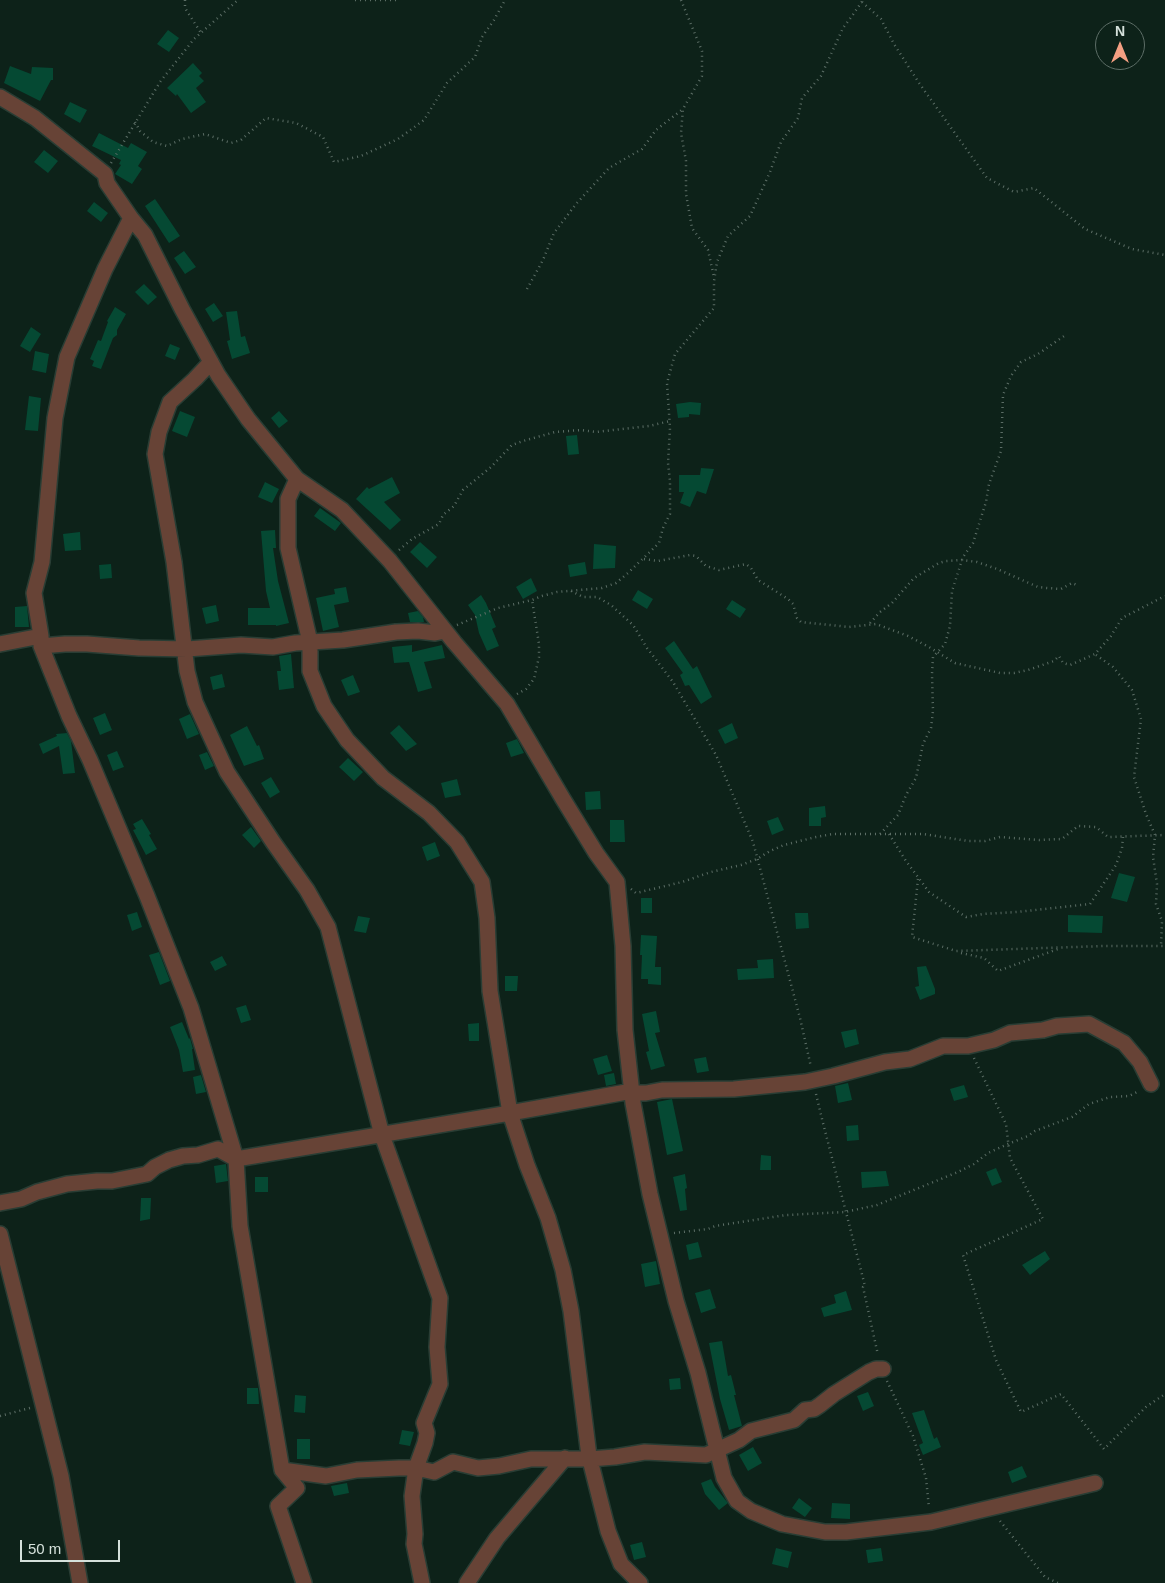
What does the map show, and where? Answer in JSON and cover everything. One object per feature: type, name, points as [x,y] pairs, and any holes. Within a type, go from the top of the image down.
[{"type":"street","points":[[0,96],[35,118],[105,174],[107,183],[130,218],[145,235],[182,310],[218,375],[248,419],[297,479],[342,510],[387,558],[445,631],[507,704],[596,853],[617,882],[623,946],[625,1030],[632,1091],[650,1194],[676,1301],[698,1373],[724,1478],[737,1501],[751,1511],[782,1524],[824,1532],[839,1532],[931,1522],[1095,1483]]},
{"type":"street","points":[[130,218],[105,269],[67,357],[55,418],[42,562],[34,593],[41,641],[69,716],[90,760],[148,896],[191,1008],[236,1159],[240,1226],[282,1470],[297,1488],[278,1506],[304,1583]]},
{"type":"street","points":[[211,362],[170,402],[159,432],[155,454],[174,562],[187,671],[195,702],[227,772],[307,890],[328,927],[382,1135],[440,1298],[436,1347],[440,1384],[424,1423],[425,1443],[416,1468],[412,1496],[414,1544],[422,1583]]},
{"type":"street","points":[[297,479],[288,499],[288,548],[310,642],[310,671],[324,706],[347,740],[383,778],[441,824],[457,842],[482,882],[487,918],[490,990],[510,1113],[527,1165],[548,1218],[563,1270],[571,1311],[590,1459],[608,1531],[621,1564],[640,1583]]},
{"type":"street","points":[[0,644],[41,641],[140,648],[273,647],[403,632],[435,633],[445,631]]},
{"type":"street","points":[[0,1204],[67,1184],[112,1181],[147,1174],[155,1167],[169,1160],[218,1149],[236,1159],[632,1091],[646,1093],[662,1090],[734,1090],[813,1080],[885,1062],[910,1059],[944,1046],[968,1046],[994,1040],[1010,1033],[1043,1030],[1058,1026],[1089,1024],[1124,1043],[1140,1062],[1151,1084]]},
{"type":"street","points":[[0,1234],[61,1476],[80,1583]]},
{"type":"street","points":[[282,1470],[326,1476],[357,1470],[416,1468],[434,1472],[454,1462],[478,1468],[499,1466],[531,1459],[590,1459],[645,1452],[706,1455],[740,1440],[752,1430],[794,1420],[805,1410],[814,1409],[869,1372],[883,1369]]},
{"type":"street","points":[[467,1583],[497,1538],[565,1458]]},
{"type":"path","points":[[185,0],[185,8],[201,33]]},
{"type":"path","points":[[105,174],[160,82],[194,39],[220,18],[238,0]]},
{"type":"path","points":[[355,0],[399,0]]},
{"type":"path","points":[[135,122],[140,131],[153,142],[167,146],[182,139],[205,134],[231,143],[241,140],[266,118],[296,122],[322,137],[334,162],[361,156],[398,139],[424,120],[447,83],[475,57],[482,37],[505,0]]},
{"type":"path","points":[[527,289],[544,260],[554,233],[576,204],[609,168],[642,149],[656,130],[683,109],[702,76],[702,51],[681,0]]},
{"type":"path","points":[[445,631],[498,608],[542,596],[602,588],[616,583],[659,542],[670,514],[668,463],[670,421],[667,383],[675,354],[714,308],[714,281],[717,262],[728,236],[750,216],[781,142],[798,118],[802,98],[820,76],[843,28],[862,1],[881,19],[918,83],[987,178],[1014,192],[1034,188],[1085,229],[1132,249],[1165,255]]},
{"type":"path","points":[[683,109],[681,133],[686,161],[686,194],[692,228],[708,250],[714,281]]},
{"type":"path","points":[[880,834],[898,815],[916,778],[923,744],[932,719],[933,657],[945,644],[950,626],[952,591],[962,560],[973,543],[986,502],[989,484],[1001,451],[1003,395],[1021,362],[1038,354],[1067,334]]},
{"type":"path","points":[[387,558],[422,532],[439,524],[443,515],[454,506],[463,490],[491,467],[512,445],[523,440],[555,432],[581,430],[596,432],[640,427],[670,421]]},
{"type":"path","points":[[644,558],[658,560],[690,555],[696,556],[706,566],[719,570],[746,564],[752,568],[758,580],[793,604],[797,618],[801,622],[838,627],[876,624],[901,633],[955,663],[1007,673],[1028,670],[1054,661],[1059,656],[1063,662],[1070,665],[1095,654],[1111,636],[1122,618],[1165,596]]},
{"type":"path","points":[[869,625],[914,578],[938,563],[962,560],[977,562],[1038,587],[1061,589],[1072,583],[1077,585]]},
{"type":"path","points":[[571,591],[583,597],[597,597],[611,605],[633,625],[673,682],[716,755],[753,842],[800,1018],[822,1123],[865,1286],[863,1287],[876,1347],[889,1387],[916,1445],[926,1478],[931,1522]]},
{"type":"path","points":[[507,704],[516,694],[526,689],[534,679],[539,656],[539,644],[532,600]]},
{"type":"path","points":[[956,951],[1163,946],[1162,921],[1156,904],[1157,884],[1153,857],[1155,835],[1134,777],[1142,719],[1132,690],[1113,667],[1095,654]]},
{"type":"path","points":[[617,882],[625,884],[636,892],[725,870],[757,859],[784,845],[833,834],[922,834],[968,841],[985,841],[1000,837],[1039,840],[1062,839],[1078,826],[1096,827],[1108,837],[1165,834]]},
{"type":"path","points":[[889,834],[929,892],[966,917],[1090,904],[1116,865],[1122,848],[1123,837]]},
{"type":"path","points":[[918,877],[912,937],[984,958],[998,971],[1062,948]]},
{"type":"path","points":[[968,1046],[1006,1124],[1010,1158],[1043,1219],[963,1255],[996,1360],[1021,1412],[1061,1394],[1104,1448],[1146,1407],[1165,1394]]},
{"type":"path","points":[[660,1235],[684,1230],[708,1229],[714,1226],[786,1215],[846,1212],[877,1205],[967,1168],[988,1153],[1020,1140],[1034,1131],[1072,1117],[1089,1104],[1110,1098],[1129,1096],[1151,1084]]},
{"type":"path","points":[[0,1416],[44,1405]]},
{"type":"path","points":[[990,1508],[1045,1577],[1058,1583]]},
{"type":"building","points":[[168,30],[179,38],[169,52],[157,44]]},
{"type":"building","points":[[193,63],[202,73],[199,76],[204,81],[196,88],[206,102],[191,113],[177,94],[176,96],[167,88]]},
{"type":"building","points":[[10,66],[31,74],[32,67],[53,68],[53,80],[51,80],[40,101],[4,83]]},
{"type":"building","points":[[70,102],[87,110],[80,123],[64,114]]},
{"type":"building","points":[[99,133],[128,148],[131,143],[147,152],[138,166],[142,169],[132,184],[115,174],[121,165],[119,164],[121,160],[92,146]]},
{"type":"building","points":[[44,150],[58,161],[48,173],[34,162]]},
{"type":"building","points":[[155,199],[180,236],[169,243],[145,206]]},
{"type":"building","points":[[94,202],[108,213],[101,222],[87,211]]},
{"type":"building","points":[[184,251],[196,267],[185,274],[174,258]]},
{"type":"building","points":[[144,284],[157,297],[148,305],[135,292]]},
{"type":"building","points":[[214,303],[223,316],[213,322],[205,309]]},
{"type":"building","points":[[115,307],[126,314],[117,330],[117,335],[113,338],[101,369],[92,366],[94,361],[90,359],[98,340],[101,341],[107,321]]},
{"type":"building","points":[[237,311],[241,337],[245,336],[250,353],[232,359],[227,341],[230,340],[226,312]]},
{"type":"building","points":[[31,327],[41,334],[30,352],[20,346]]},
{"type":"building","points":[[170,344],[180,348],[175,360],[165,356]]},
{"type":"building","points":[[35,351],[49,354],[46,373],[32,370]]},
{"type":"building","points":[[29,396],[41,398],[38,431],[25,430]]},
{"type":"building","points":[[701,403],[700,415],[689,414],[689,417],[678,418],[676,404]]},
{"type":"building","points":[[180,411],[195,417],[187,437],[172,431]]},
{"type":"building","points":[[279,411],[288,421],[279,428],[271,418]]},
{"type":"building","points":[[577,435],[579,454],[568,455],[566,436]]},
{"type":"building","points":[[701,468],[714,469],[706,494],[697,491],[690,507],[680,503],[684,492],[679,492],[679,475],[700,475]]},
{"type":"building","points":[[392,477],[400,493],[384,502],[401,520],[390,530],[356,499],[367,487],[369,489]]},
{"type":"building","points":[[265,482],[279,489],[272,503],[258,497]]},
{"type":"building","points":[[320,508],[341,523],[335,531],[314,516]]},
{"type":"building","points":[[275,530],[276,548],[273,548],[278,581],[289,623],[276,626],[248,625],[248,608],[270,608],[266,591],[261,531]]},
{"type":"building","points":[[80,532],[81,550],[65,551],[63,534]]},
{"type":"building","points":[[420,542],[437,557],[427,568],[410,552]]},
{"type":"building","points":[[594,544],[616,546],[615,568],[593,569]]},
{"type":"building","points":[[585,562],[587,574],[570,577],[568,565]]},
{"type":"building","points":[[111,564],[112,578],[100,579],[99,565]]},
{"type":"building","points":[[531,578],[537,591],[523,599],[516,587]]},
{"type":"building","points":[[346,587],[349,602],[334,605],[339,627],[323,631],[316,598],[335,594],[334,589]]},
{"type":"building","points":[[638,590],[653,599],[647,609],[632,600]]},
{"type":"building","points":[[481,595],[496,627],[492,629],[499,646],[487,651],[479,633],[475,615],[468,605]]},
{"type":"building","points":[[732,600],[746,609],[740,618],[726,609]]},
{"type":"building","points":[[216,605],[219,621],[206,624],[202,608]]},
{"type":"building","points":[[27,606],[29,627],[15,627],[15,607]]},
{"type":"building","points":[[418,611],[423,617],[424,622],[410,622],[408,613]]},
{"type":"building","points":[[674,641],[693,669],[697,666],[712,697],[701,704],[689,685],[685,686],[680,675],[683,673],[665,648]]},
{"type":"building","points":[[412,645],[412,652],[442,645],[445,658],[424,662],[432,688],[418,692],[409,662],[394,663],[392,647]]},
{"type":"building","points":[[291,654],[294,688],[279,690],[277,671],[281,671],[279,656]]},
{"type":"building","points":[[222,674],[225,687],[213,690],[210,677]]},
{"type":"building","points":[[353,675],[360,692],[348,696],[341,680]]},
{"type":"building","points":[[105,713],[112,730],[100,735],[93,718]]},
{"type":"building","points":[[190,714],[199,734],[187,739],[179,719]]},
{"type":"building","points":[[732,723],[738,738],[725,744],[718,730]]},
{"type":"building","points":[[399,725],[417,744],[406,751],[390,733]]},
{"type":"building","points":[[247,726],[257,746],[259,745],[264,759],[244,766],[230,735]]},
{"type":"building","points":[[67,733],[71,741],[75,773],[63,774],[59,746],[43,754],[39,744],[57,736],[56,734]]},
{"type":"building","points":[[517,739],[524,753],[511,757],[506,743]]},
{"type":"building","points":[[117,751],[124,767],[113,771],[107,755]]},
{"type":"building","points":[[207,752],[214,766],[205,770],[199,755]]},
{"type":"building","points":[[348,758],[363,772],[354,781],[339,767]]},
{"type":"building","points":[[271,777],[280,792],[270,798],[261,783]]},
{"type":"building","points":[[457,779],[461,795],[445,798],[441,783]]},
{"type":"building","points":[[600,791],[601,809],[586,810],[585,792]]},
{"type":"building","points":[[825,806],[826,817],[821,818],[821,826],[809,826],[809,808]]},
{"type":"building","points":[[778,817],[784,830],[772,835],[767,821]]},
{"type":"building","points":[[142,819],[157,849],[146,855],[133,830],[136,829],[133,824]]},
{"type":"building","points":[[610,820],[624,820],[625,842],[610,842]]},
{"type":"building","points":[[251,827],[261,841],[254,848],[242,835]]},
{"type":"building","points":[[435,842],[440,856],[427,861],[422,847]]},
{"type":"building","points":[[1119,873],[1135,877],[1127,902],[1111,898]]},
{"type":"building","points":[[641,898],[652,898],[652,913],[641,913]]},
{"type":"building","points":[[137,912],[142,927],[132,931],[127,915]]},
{"type":"building","points":[[795,913],[808,913],[809,928],[796,929]]},
{"type":"building","points":[[1068,915],[1103,916],[1102,933],[1068,932]]},
{"type":"building","points":[[358,916],[370,918],[366,933],[354,931]]},
{"type":"building","points":[[641,935],[657,936],[655,967],[661,967],[661,985],[648,984],[648,979],[641,979]]},
{"type":"building","points":[[159,952],[170,981],[160,985],[149,955]]},
{"type":"building","points":[[222,956],[227,965],[215,971],[210,962]]},
{"type":"building","points":[[773,959],[774,978],[738,980],[737,969],[758,968],[757,960]]},
{"type":"building","points":[[926,966],[935,989],[935,994],[920,1000],[915,987],[919,986],[917,967]]},
{"type":"building","points":[[505,976],[518,976],[517,991],[505,991]]},
{"type":"building","points":[[246,1005],[251,1020],[241,1023],[236,1008]]},
{"type":"building","points":[[656,1011],[660,1032],[655,1033],[665,1066],[651,1070],[646,1052],[649,1051],[642,1014]]},
{"type":"building","points":[[182,1022],[193,1049],[195,1070],[183,1072],[179,1050],[170,1027]]},
{"type":"building","points":[[479,1023],[479,1041],[469,1041],[468,1024]]},
{"type":"building","points":[[856,1029],[859,1044],[845,1048],[841,1032]]},
{"type":"building","points":[[607,1055],[612,1071],[598,1075],[593,1059]]},
{"type":"building","points":[[706,1057],[709,1071],[697,1073],[694,1059]]},
{"type":"building","points":[[614,1073],[616,1084],[606,1086],[604,1075]]},
{"type":"building","points":[[201,1075],[206,1092],[196,1094],[193,1077]]},
{"type":"building","points":[[848,1083],[852,1100],[838,1103],[835,1086]]},
{"type":"building","points":[[964,1085],[968,1097],[954,1101],[950,1089]]},
{"type":"building","points":[[672,1099],[683,1151],[667,1155],[657,1102]]},
{"type":"building","points":[[858,1125],[859,1140],[847,1141],[846,1126]]},
{"type":"building","points":[[761,1155],[771,1156],[771,1170],[760,1170]]},
{"type":"building","points":[[226,1164],[228,1181],[216,1183],[214,1166]]},
{"type":"building","points":[[996,1168],[1002,1182],[992,1186],[986,1172]]},
{"type":"building","points":[[886,1171],[889,1186],[862,1188],[861,1172]]},
{"type":"building","points":[[685,1174],[687,1210],[680,1211],[673,1177]]},
{"type":"building","points":[[255,1177],[268,1177],[268,1192],[255,1192]]},
{"type":"building","points":[[141,1198],[151,1198],[150,1219],[140,1221]]},
{"type":"building","points":[[698,1242],[702,1257],[689,1260],[686,1245]]},
{"type":"building","points":[[1045,1251],[1050,1259],[1030,1275],[1022,1265]]},
{"type":"building","points":[[656,1261],[660,1284],[645,1287],[641,1264]]},
{"type":"building","points":[[710,1289],[716,1308],[701,1313],[695,1293]]},
{"type":"building","points":[[846,1291],[852,1310],[824,1317],[821,1308],[836,1303],[834,1295]]},
{"type":"building","points":[[722,1341],[728,1376],[731,1375],[742,1426],[729,1430],[720,1399],[709,1343]]},
{"type":"building","points":[[680,1378],[681,1389],[670,1390],[669,1379]]},
{"type":"building","points":[[247,1388],[258,1388],[259,1404],[247,1404]]},
{"type":"building","points":[[868,1392],[874,1406],[863,1411],[857,1396]]},
{"type":"building","points":[[295,1395],[306,1396],[305,1413],[294,1412]]},
{"type":"building","points":[[924,1410],[934,1439],[937,1437],[941,1447],[923,1455],[919,1445],[923,1443],[912,1413]]},
{"type":"building","points":[[402,1430],[414,1432],[410,1446],[399,1444]]},
{"type":"building","points":[[297,1439],[310,1439],[310,1459],[297,1459]]},
{"type":"building","points":[[753,1447],[762,1463],[748,1471],[739,1455]]},
{"type":"building","points":[[1022,1466],[1027,1477],[1012,1483],[1008,1472]]},
{"type":"building","points":[[711,1479],[728,1503],[719,1510],[705,1494],[701,1483]]},
{"type":"building","points":[[347,1483],[349,1493],[334,1496],[331,1486]]},
{"type":"building","points":[[799,1498],[812,1508],[805,1517],[792,1508]]},
{"type":"building","points":[[832,1503],[850,1504],[850,1519],[831,1518]]},
{"type":"building","points":[[642,1542],[646,1557],[634,1560],[630,1545]]},
{"type":"building","points":[[776,1548],[792,1552],[788,1568],[772,1564]]},
{"type":"building","points":[[881,1548],[883,1561],[868,1563],[866,1550]]}]
